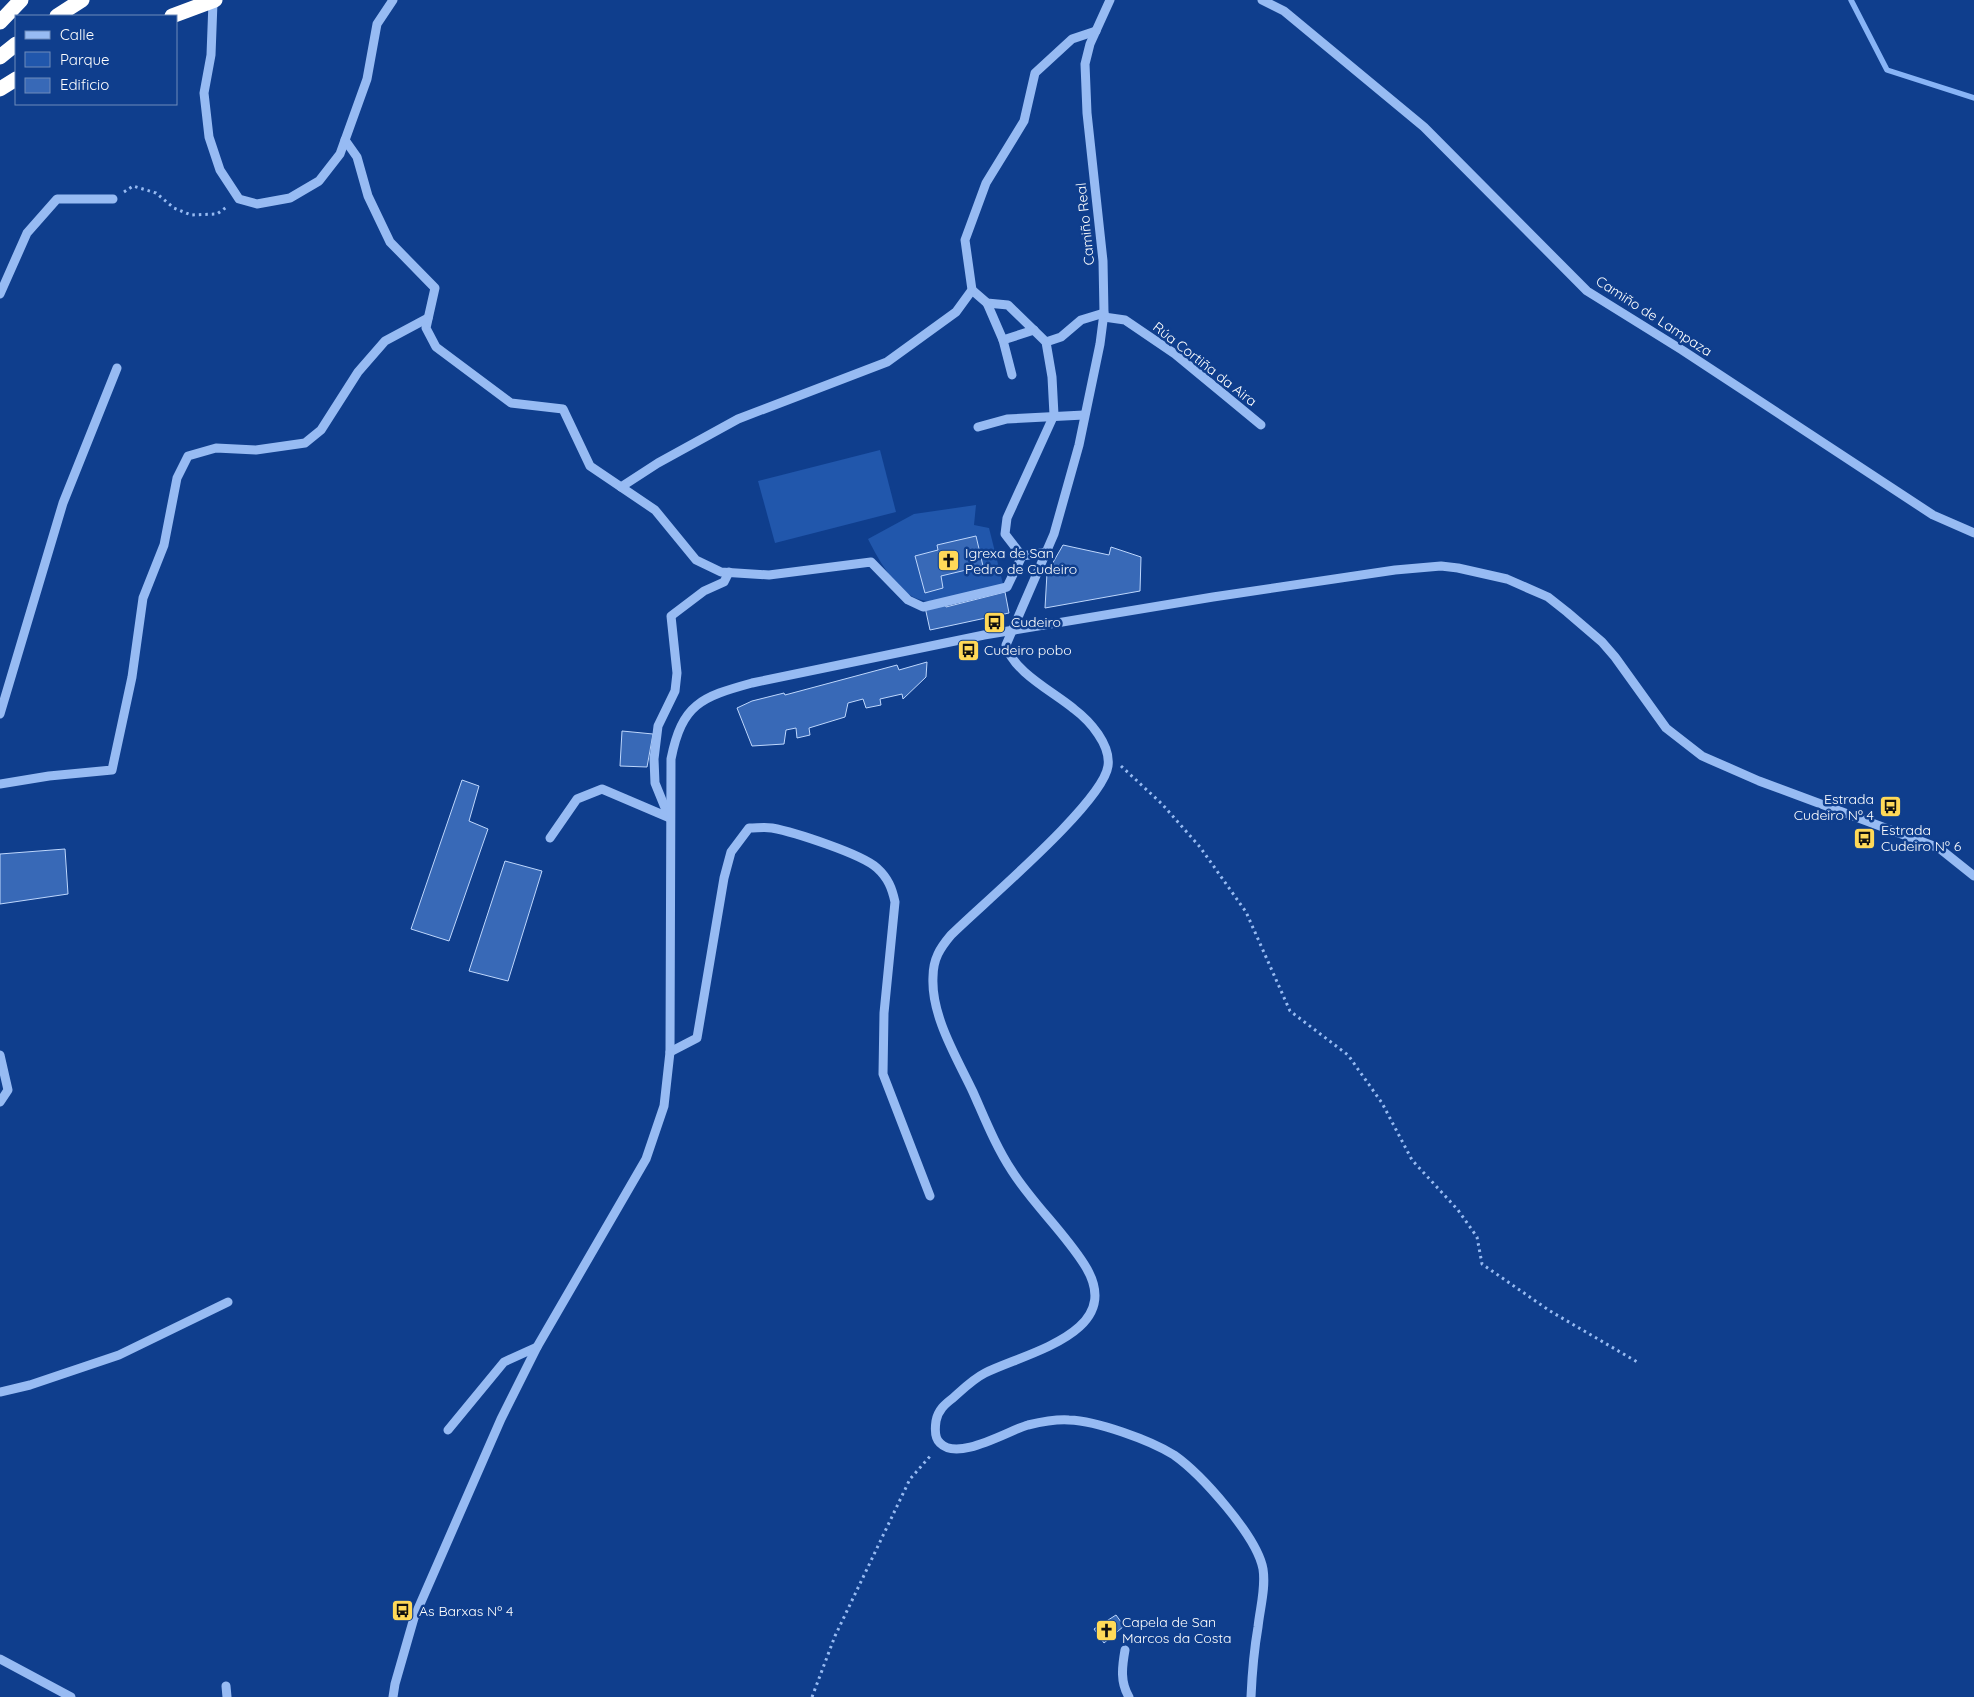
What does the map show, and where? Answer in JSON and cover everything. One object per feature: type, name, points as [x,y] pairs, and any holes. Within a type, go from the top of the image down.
[{"type":"highway","points":[[0,22],[21,0]]},
{"type":"highway","points":[[58,15],[82,0]]},
{"type":"highway","points":[[175,15],[213,1]]},
{"type":"highway","points":[[0,57],[15,45]]},
{"type":"highway","points":[[0,89],[15,80]]},
{"type":"street","points":[[213,1],[211,55],[204,93],[209,137],[220,170],[239,199],[257,204],[290,198],[319,181],[340,154],[367,79],[377,24],[393,0]]},
{"type":"street","name":"Camiño Real","points":[[1108,754],[1098,735],[1079,712],[1036,680],[1008,653],[1006,645],[1011,630],[1048,552],[1079,445],[1098,354],[1104,315],[1103,261],[1085,79],[1086,54],[1110,0]]},
{"type":"street","name":"Camiño de Lampaza","points":[[1262,0],[1284,11],[1424,127],[1587,291],[1682,350],[1933,516],[1974,534]]},
{"type":"street","points":[[1012,375],[1002,340],[987,303],[972,290],[965,240],[986,183],[1024,121],[1035,73],[1072,39],[1096,31]]},
{"type":"street","points":[[345,140],[358,157],[368,196],[390,242],[435,288],[426,328],[436,347],[511,404],[563,409],[590,466],[655,510],[696,560],[721,572],[769,575],[871,562],[908,600],[924,607],[1007,587],[1022,556]]},
{"type":"street","points":[[0,294],[27,233],[57,199],[113,199]]},
{"type":"street","points":[[621,487],[658,463],[738,419],[887,362],[956,312],[972,290]]},
{"type":"street","points":[[987,303],[1008,305],[1046,342],[1052,377],[1054,415],[1007,518],[1005,534],[1022,556]]},
{"type":"street","points":[[1046,342],[1061,337],[1081,320],[1104,315]]},
{"type":"street","name":"Rúa Cortiña da Aira","points":[[1104,315],[1125,320],[1175,354],[1261,425]]},
{"type":"street","points":[[0,784],[50,776],[112,770],[132,677],[143,598],[164,545],[177,478],[188,456],[216,448],[256,450],[305,443],[322,430],[358,372],[385,341],[428,318]]},
{"type":"street","points":[[1002,340],[1034,330]]},
{"type":"street","points":[[0,714],[63,503],[117,368]]},
{"type":"street","points":[[978,427],[1007,419],[1054,415],[1084,415]]},
{"type":"street","points":[[1022,556],[1048,552]]},
{"type":"street","points":[[393,1697],[394,1684],[414,1618],[501,1419],[536,1346],[646,1159],[664,1106],[670,1052],[672,927],[671,759],[674,743],[684,718],[701,701],[717,692],[752,683],[1011,630],[1395,570],[1441,566],[1485,573],[1539,593],[1568,612],[1602,642],[1615,657],[1666,728],[1702,756],[1759,781],[1939,848],[1974,876]]},
{"type":"street","points":[[670,818],[655,784],[654,759],[658,726],[675,692],[678,673],[672,616],[704,591],[724,582],[729,572]]},
{"type":"street","points":[[1108,754],[1106,775],[1092,794],[1033,860],[951,935],[939,950],[934,963],[932,980],[940,1019],[997,1145],[1021,1184],[1088,1270],[1095,1292],[1096,1303],[1086,1318],[1063,1340],[981,1375],[951,1400],[937,1416],[936,1434],[940,1444],[951,1448],[979,1446],[1027,1425],[1068,1420],[1114,1429],[1175,1456],[1211,1489],[1229,1510],[1256,1548],[1261,1559],[1264,1584],[1251,1697]]},
{"type":"street","points":[[550,838],[577,799],[602,789],[670,818]]},
{"type":"street","points":[[670,1052],[697,1038],[724,878],[731,852],[749,828],[771,828],[808,838],[876,867],[886,878],[892,889],[894,902],[884,1013],[883,1074],[930,1196]]},
{"type":"street","points":[[0,1055],[8,1090],[0,1102]]},
{"type":"street","points":[[0,1392],[30,1385],[119,1355],[228,1302]]},
{"type":"street","points":[[448,1430],[504,1362],[536,1346]]},
{"type":"street","points":[[1125,1650],[1122,1665],[1123,1680],[1124,1688],[1129,1697]]},
{"type":"street","points":[[0,1659],[71,1697]]},
{"type":"street","points":[[226,1686],[227,1697]]},
{"type":"path","points":[[113,199],[133,186],[156,194],[174,208],[191,215],[217,214],[239,199]]},
{"type":"path","points":[[1108,754],[1162,804],[1200,846],[1246,912],[1290,1011],[1348,1055],[1382,1103],[1412,1160],[1458,1210],[1477,1237],[1482,1264],[1550,1311],[1639,1363]]},
{"type":"path","points":[[812,1697],[834,1636],[910,1479],[940,1444]]},
{"type":"green space","points":[[880,450],[896,512],[775,543],[758,481]]},
{"type":"green space","points":[[976,505],[974,525],[989,528],[1003,584],[948,599],[920,600],[901,588],[893,579],[878,558],[868,539],[914,514]]},
{"type":"building","name":"Igrexa de San Pedro de Cudeiro","points":[[976,536],[983,566],[941,576],[943,588],[925,593],[915,556],[938,550],[937,545]]},
{"type":"building","points":[[1063,545],[1109,555],[1111,547],[1141,557],[1140,591],[1045,608],[1047,573]]},
{"type":"building","points":[[1005,592],[1009,613],[930,630],[925,607],[944,602],[946,607]]},
{"type":"building","points":[[927,662],[926,677],[903,699],[902,694],[880,699],[881,705],[866,708],[863,699],[848,703],[845,717],[809,728],[810,735],[797,738],[796,728],[786,730],[784,744],[752,746],[737,708],[752,701],[784,693],[785,695],[897,665],[899,670]]},
{"type":"building","points":[[622,731],[653,734],[647,767],[620,766]]},
{"type":"building","points":[[462,780],[479,786],[469,821],[488,829],[449,941],[411,929]]},
{"type":"building","points":[[65,849],[68,894],[0,904],[0,854]]},
{"type":"building","points":[[505,861],[542,871],[508,981],[469,971]]},
{"type":"building","name":"Capela de San Marcos da Costa","points":[[1116,1615],[1124,1626],[1104,1643],[1094,1629]]},
{"type":"waterway","points":[[1851,0],[1887,70],[1974,98]]},
{"type":"place","name":"Igrexa de San Pedro de Cudeiro","points":[[949,561]]},
{"type":"place","name":"Cudeiro","points":[[995,622]]},
{"type":"place","name":"Cudeiro pobo","points":[[968,650]]},
{"type":"place","name":"Estrada Cudeiro Nº 4","points":[[1890,807]]},
{"type":"place","name":"Estrada Cudeiro Nº 6","points":[[1865,838]]},
{"type":"place","name":"As Barxas Nº 4","points":[[403,1611]]},
{"type":"place","name":"Capela de San Marcos da Costa","points":[[1106,1630]]}]
